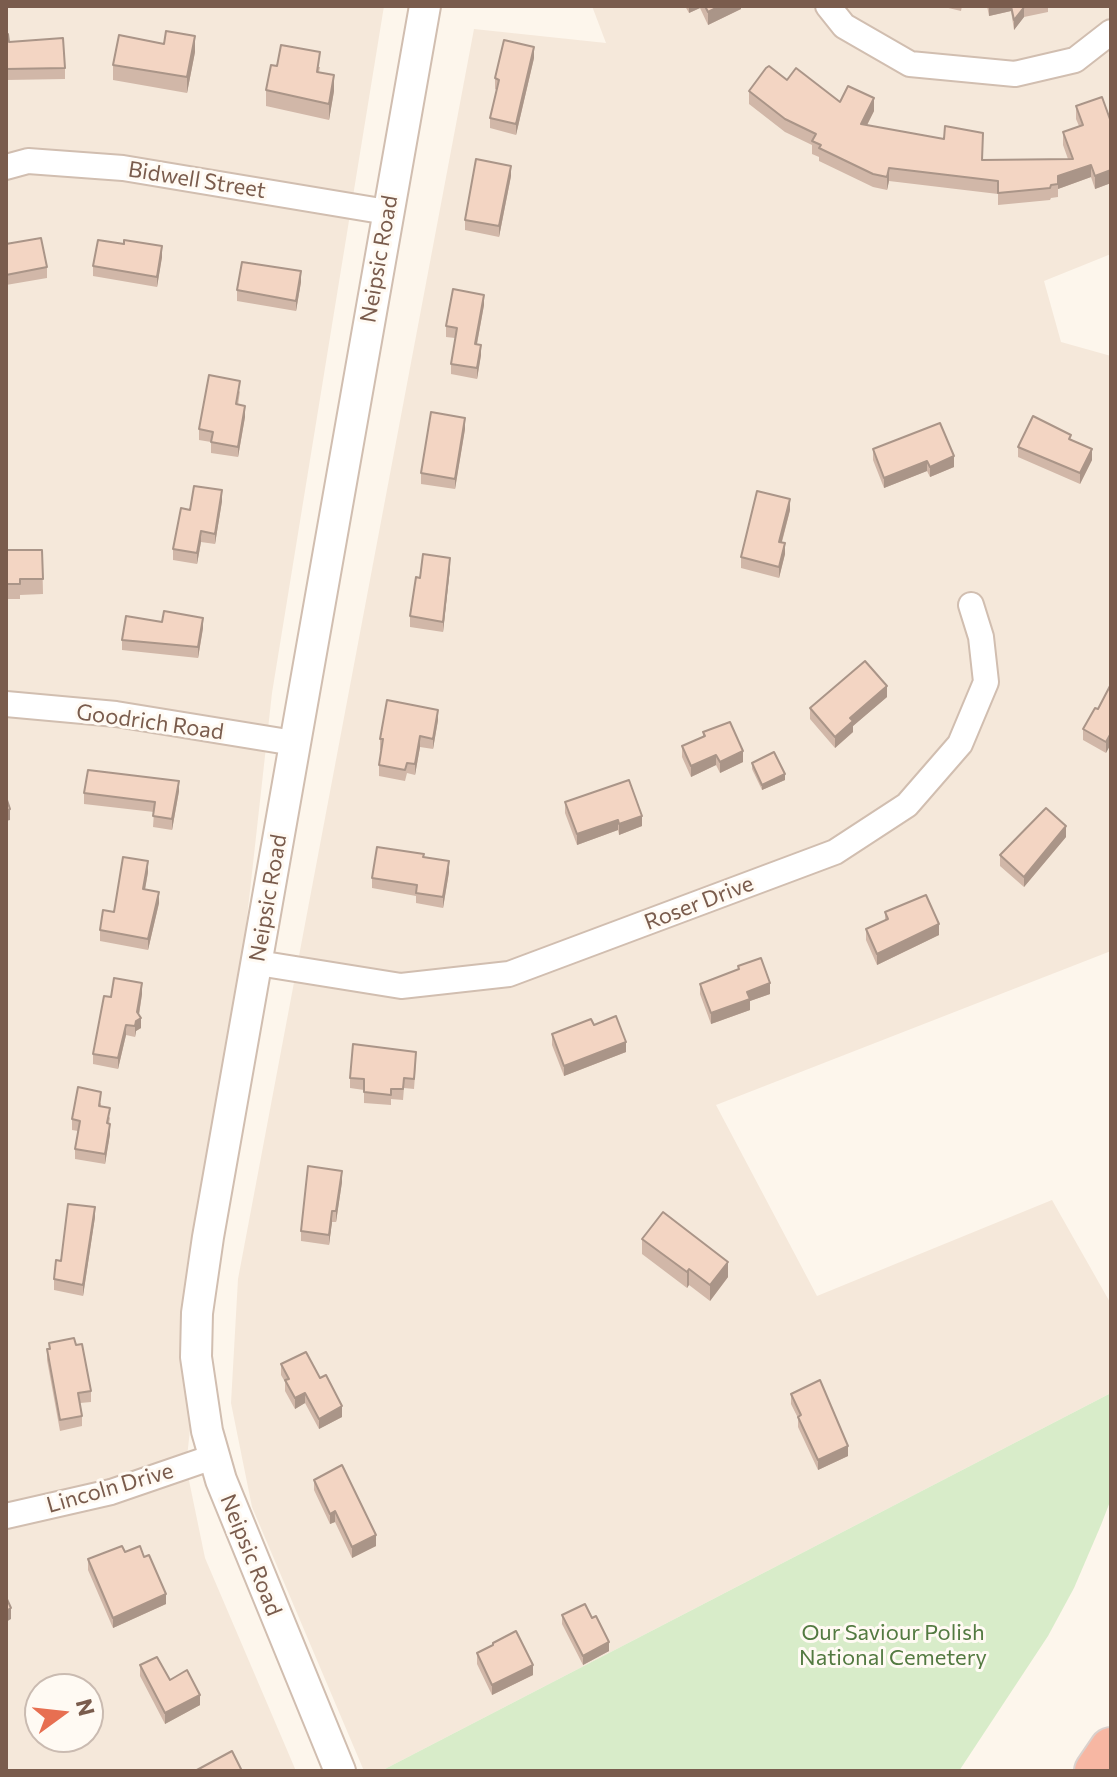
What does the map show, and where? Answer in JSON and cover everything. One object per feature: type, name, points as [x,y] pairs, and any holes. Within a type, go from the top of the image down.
[{"type":"highway","points":[[1096,1771],[1111,1749]]},
{"type":"street","name":"Neipsic Road","points":[[340,1771],[213,1457],[196,1357],[197,1313],[425,6]]},
{"type":"street","points":[[828,6],[844,26],[910,64],[1015,74],[1075,60],[1111,32]]},
{"type":"street","name":"Bidwell Street","points":[[6,167],[28,161],[123,168],[387,212]]},
{"type":"street","name":"Roser Drive","points":[[258,963],[401,986],[509,974],[835,852],[907,805],[960,744],[986,682],[981,637],[971,605]]},
{"type":"street","name":"Goodrich Road","points":[[6,704],[116,714],[294,743]]},
{"type":"street","name":"Lincoln Drive","points":[[6,1516],[111,1492],[213,1457]]},
{"type":"shaded area","points":[[6,6],[384,6],[272,693],[186,1466],[205,1558],[296,1771],[6,1771]]},
{"type":"shaded area","points":[[592,6],[1111,6],[1111,254],[1044,281],[1061,342],[1111,356],[1111,951],[716,1105],[817,1296],[1052,1200],[1111,1304],[1111,1393],[381,1771],[364,1771],[252,1507],[231,1403],[238,1279],[474,29],[606,43]]},
{"type":"green space","name":"Our Saviour Polish National Cemetery","points":[[1111,1393],[1111,1499],[1101,1525],[1074,1588],[1048,1636],[959,1771],[381,1771]]},
{"type":"building","points":[[705,6],[720,6],[708,12]]},
{"type":"building","points":[[1011,6],[1025,6],[1014,20]]},
{"type":"building","points":[[166,31],[195,36],[187,77],[113,65],[119,35],[164,44]]},
{"type":"building","points":[[6,34],[9,42],[63,38],[65,68],[6,69]]},
{"type":"building","points":[[504,40],[534,47],[516,124],[490,118]]},
{"type":"building","points":[[281,45],[320,52],[317,72],[334,75],[329,104],[266,90],[271,65],[277,66]]},
{"type":"building","points":[[769,66],[787,80],[796,68],[840,102],[848,86],[874,98],[861,124],[944,139],[945,126],[983,133],[982,160],[1073,159],[1063,132],[1083,125],[1076,106],[1102,97],[1111,122],[1111,170],[1095,176],[1091,165],[1058,176],[1058,184],[1050,188],[998,193],[998,181],[889,168],[887,177],[873,174],[819,148],[821,145],[812,141],[816,134],[785,119],[749,91]]},
{"type":"building","points":[[476,159],[511,166],[499,226],[465,220]]},
{"type":"building","points":[[41,238],[47,267],[6,275],[6,244]]},
{"type":"building","points":[[98,240],[124,244],[124,240],[162,246],[157,277],[93,266]]},
{"type":"building","points":[[242,262],[301,271],[296,301],[237,290]]},
{"type":"building","points":[[453,289],[484,295],[475,344],[481,345],[477,368],[451,364],[457,328],[446,326]]},
{"type":"building","points":[[209,375],[240,381],[236,404],[245,406],[238,447],[211,442],[213,432],[199,429]]},
{"type":"building","points":[[431,412],[465,418],[455,479],[421,473]]},
{"type":"building","points":[[1033,416],[1071,435],[1069,439],[1092,449],[1080,473],[1018,447]]},
{"type":"building","points":[[940,423],[954,456],[930,467],[927,461],[884,478],[873,449]]},
{"type":"building","points":[[194,486],[222,490],[215,534],[201,531],[197,553],[173,549],[181,508],[190,510]]},
{"type":"building","points":[[757,491],[790,499],[779,542],[785,543],[779,567],[741,557]]},
{"type":"building","points":[[6,550],[42,550],[43,579],[20,579],[20,584],[6,584]]},
{"type":"building","points":[[423,554],[450,558],[443,622],[410,616]]},
{"type":"building","points":[[164,611],[203,618],[198,647],[122,640],[126,616],[162,622]]},
{"type":"building","points":[[865,661],[887,686],[850,718],[853,721],[835,737],[810,708]]},
{"type":"building","points":[[1111,684],[1111,733],[1106,742],[1083,729]]},
{"type":"building","points":[[387,700],[438,710],[433,739],[420,736],[415,764],[407,763],[405,770],[379,765]]},
{"type":"building","points":[[730,722],[743,751],[720,762],[716,755],[691,766],[682,746],[705,736],[703,732]]},
{"type":"building","points":[[774,752],[785,774],[762,785],[752,763]]},
{"type":"building","points":[[88,770],[179,781],[172,819],[153,816],[155,802],[84,793]]},
{"type":"building","points":[[629,780],[642,816],[619,824],[618,820],[577,834],[565,802]]},
{"type":"building","points":[[1046,808],[1066,826],[1024,877],[1000,855]]},
{"type":"building","points":[[377,847],[449,861],[443,897],[416,893],[417,885],[372,878]]},
{"type":"building","points":[[123,857],[148,861],[143,889],[159,892],[148,939],[100,930],[103,910],[114,912]]},
{"type":"building","points":[[926,895],[939,924],[877,954],[866,929],[888,919],[885,912]]},
{"type":"building","points":[[761,958],[770,983],[747,992],[750,999],[711,1013],[700,984]]},
{"type":"building","points":[[114,978],[142,983],[137,1012],[141,1018],[135,1026],[126,1025],[118,1058],[93,1054],[104,996],[111,997]]},
{"type":"building","points":[[616,1016],[626,1042],[564,1066],[552,1034],[591,1019],[594,1025]]},
{"type":"building","points":[[353,1044],[416,1052],[414,1079],[404,1078],[403,1089],[391,1089],[391,1095],[364,1092],[364,1079],[350,1078]]},
{"type":"building","points":[[78,1087],[101,1092],[99,1106],[110,1108],[105,1154],[75,1149],[80,1121],[72,1119]]},
{"type":"building","points":[[308,1166],[342,1171],[329,1235],[301,1231]]},
{"type":"building","points":[[68,1204],[95,1207],[83,1285],[54,1279],[56,1260],[61,1261]]},
{"type":"building","points":[[663,1212],[728,1262],[710,1285],[642,1239]]},
{"type":"building","points":[[74,1338],[76,1345],[82,1344],[91,1391],[78,1393],[82,1416],[60,1420],[47,1349],[50,1349],[49,1343]]},
{"type":"building","points":[[306,1352],[320,1378],[326,1375],[342,1406],[319,1419],[305,1393],[295,1398],[281,1364]]},
{"type":"building","points":[[820,1380],[848,1446],[818,1460],[791,1394]]},
{"type":"building","points":[[342,1465],[376,1535],[352,1547],[335,1511],[330,1514],[314,1480]]},
{"type":"building","points":[[122,1546],[125,1552],[140,1546],[144,1557],[149,1555],[166,1594],[113,1618],[88,1559]]},
{"type":"building","points":[[585,1604],[592,1618],[596,1616],[609,1642],[583,1656],[562,1615]]},
{"type":"building","points":[[516,1631],[533,1665],[492,1685],[477,1653]]},
{"type":"building","points":[[157,1657],[170,1680],[187,1670],[200,1695],[165,1713],[140,1665]]},
{"type":"building","points":[[232,1751],[242,1771],[195,1771]]}]
